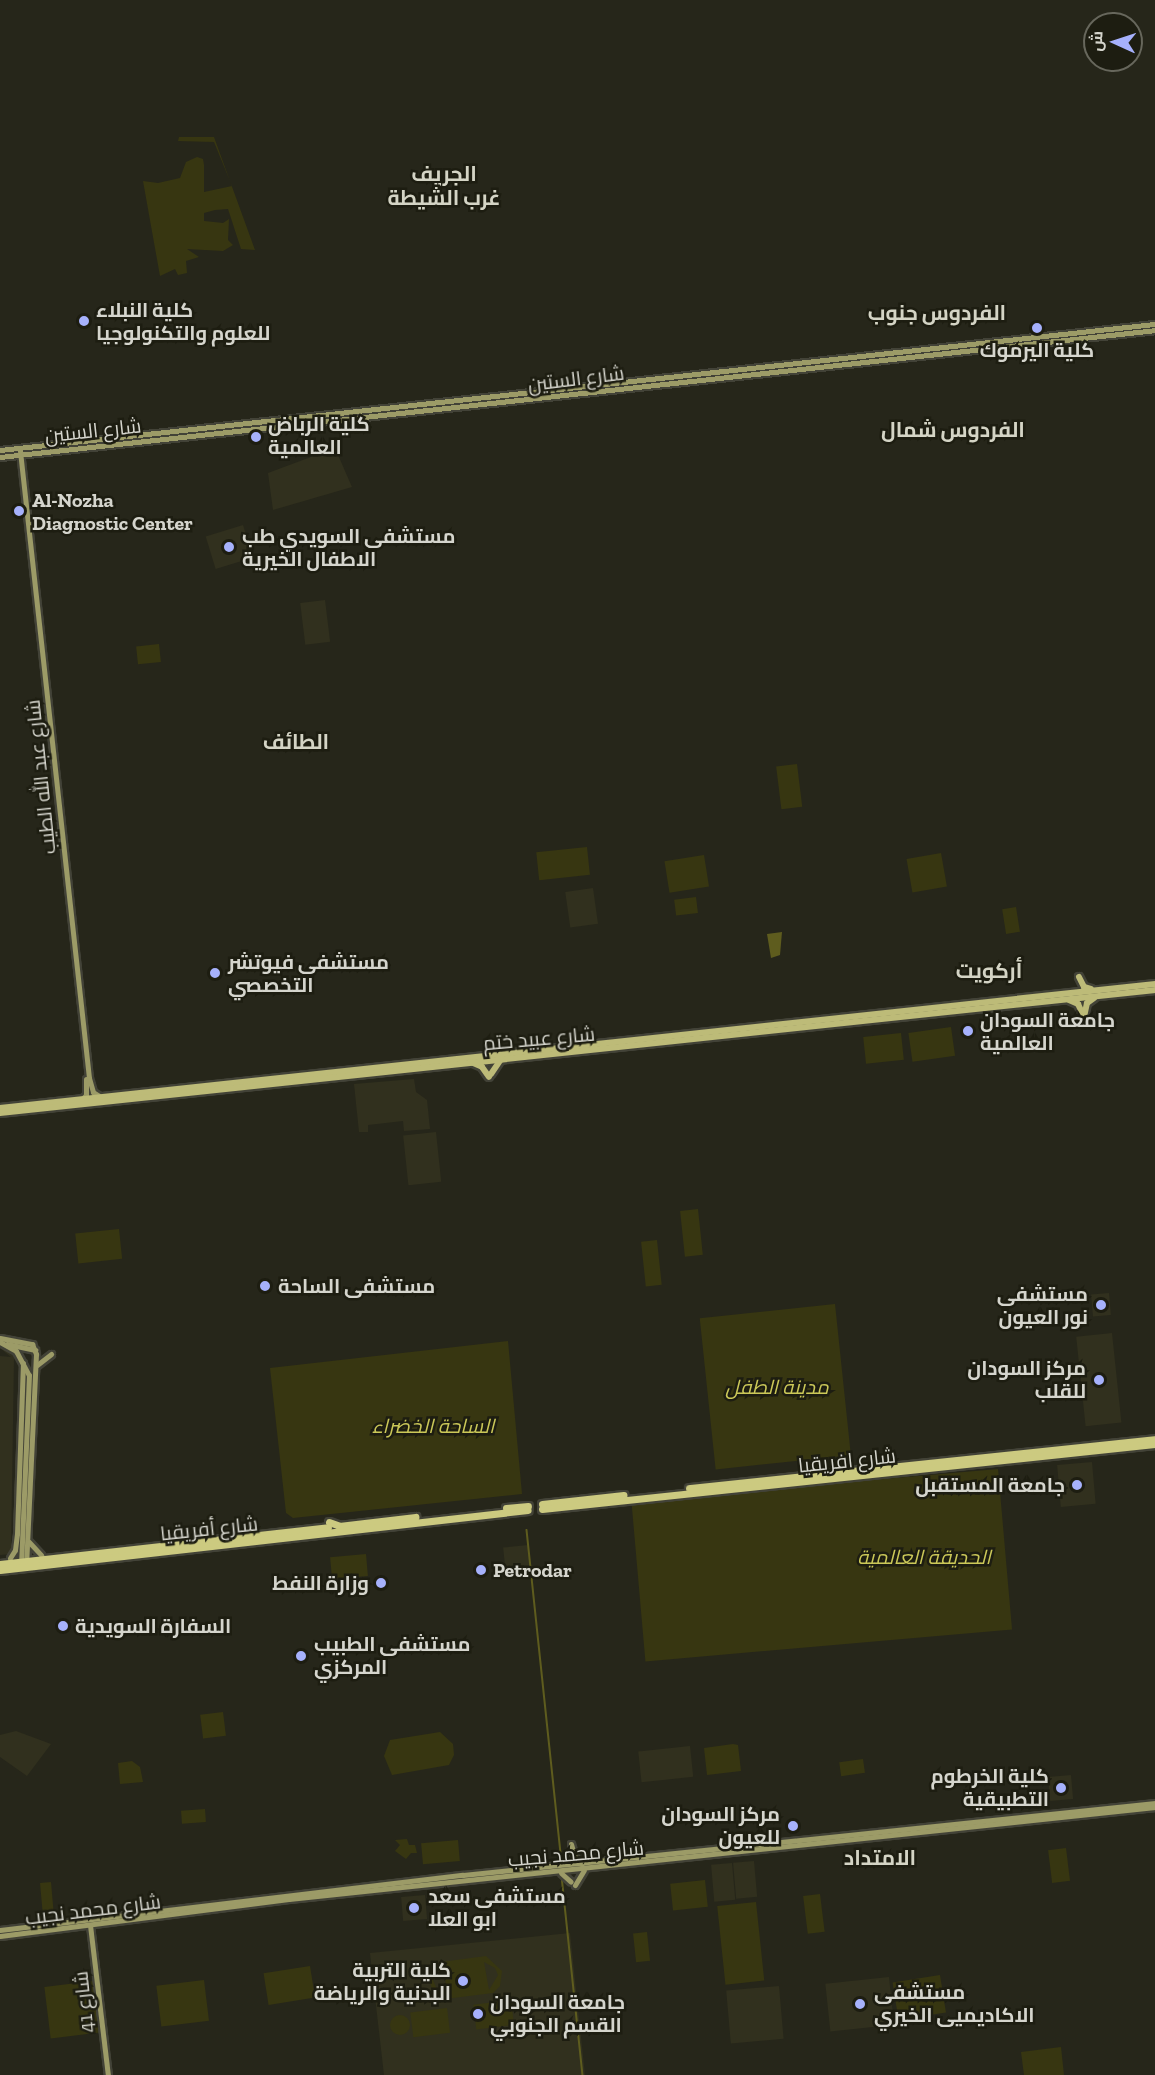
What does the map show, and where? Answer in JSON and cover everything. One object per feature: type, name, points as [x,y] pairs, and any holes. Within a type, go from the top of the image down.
[{"type":"highway","name":"شارع افريقيا","points":[[1155,1439],[1061,1449],[969,1461],[870,1475],[542,1507],[909,1464],[969,1461],[1038,1459],[1155,1444]]},
{"type":"highway","points":[[1061,1449],[1076,1442]]},
{"type":"highway","points":[[897,1461],[909,1464]]},
{"type":"highway","points":[[777,1478],[802,1471]]},
{"type":"highway","points":[[870,1475],[880,1478]]},
{"type":"highway","points":[[421,1519],[528,1508]]},
{"type":"highway","name":"شارع أفريقيا","points":[[162,1548],[213,1537],[421,1519]]},
{"type":"highway","name":"شارع أفريقيا","points":[[0,1564],[421,1519]]},
{"type":"highway","points":[[329,1522],[340,1526]]},
{"type":"highway","name":"شارع أفريقيا","points":[[0,1570],[23,1562]]},
{"type":"main road","name":"شارع الستين","points":[[0,450],[99,448],[648,389],[872,358],[1155,324]]},
{"type":"main road","name":"شارع الستين","points":[[0,457],[18,451],[872,358],[1155,330]]},
{"type":"main road","name":"شارع عبد الله الطيب","points":[[18,451],[89,1078],[93,1092],[101,1097]]},
{"type":"main road","name":"شارع عبد الله الطيب","points":[[50,736],[87,1086],[81,1100]]},
{"type":"main road","points":[[1096,996],[1087,1003],[1084,1017],[1078,1004],[1066,997],[1077,987],[1079,977],[1085,988],[1104,990]]},
{"type":"main road","points":[[1081,995],[1155,984]]},
{"type":"main road","points":[[1081,995],[1096,996],[1155,990]]},
{"type":"main road","name":"شارع عبيد ختم","points":[[37,1107],[101,1097],[1081,995]]},
{"type":"main road","points":[[471,1062],[482,1067],[490,1076],[501,1057],[488,1050]]},
{"type":"main road","name":"شارع عبيد ختم","points":[[0,1113],[37,1107],[501,1057]]},
{"type":"main road","name":"شارع عبيد ختم","points":[[0,1108],[29,1108]]},
{"type":"main road","points":[[1,1341],[34,1347],[36,1366],[28,1537],[23,1562]]},
{"type":"main road","points":[[1,1341],[23,1361],[30,1391],[23,1562]]},
{"type":"main road","points":[[36,1366],[51,1354]]},
{"type":"main road","points":[[10,1558],[17,1534],[23,1361]]},
{"type":"main road","points":[[28,1537],[33,1550],[41,1555]]},
{"type":"main road","name":"شارع محمد نجيب","points":[[713,1854],[1155,1803]]},
{"type":"main road","name":"شارع محمد نجيب","points":[[0,1930],[89,1918],[463,1877],[584,1867],[1155,1808]]},
{"type":"main road","points":[[556,1872],[568,1876],[573,1883],[584,1867],[575,1858],[571,1844]]},
{"type":"main road","name":"شارع محمد نجيب","points":[[0,1936],[463,1877],[556,1872],[584,1867]]},
{"type":"main road","name":"شارع 41","points":[[89,1918],[108,2075]]},
{"type":"shaded area","points":[[335,448],[352,487],[273,510],[268,473]]},
{"type":"shaded area","name":"مستشفى السويدي طب الاطفال الخيرية","points":[[243,525],[253,558],[216,569],[206,536]]},
{"type":"shaded area","points":[[325,600],[330,642],[305,645],[300,603]]},
{"type":"shaded area","points":[[593,888],[598,924],[570,928],[565,892]]},
{"type":"shaded area","points":[[782,932],[780,955],[771,958],[767,934]]},
{"type":"shaded area","points":[[414,1079],[416,1092],[427,1100],[430,1129],[404,1131],[403,1121],[368,1125],[368,1132],[359,1132],[354,1084]]},
{"type":"shaded area","points":[[436,1132],[441,1182],[408,1185],[403,1135]]},
{"type":"shaded area","name":"مستشفى نور العيون","points":[[1109,1293],[1111,1315],[1093,1316],[1091,1295]]},
{"type":"shaded area","name":"مركز السودان للقلب","points":[[1112,1333],[1121,1423],[1086,1426],[1076,1337]]},
{"type":"shaded area","points":[[0,1348],[4,1348],[14,1357],[11,1554],[0,1555],[0,1356],[11,1357]]},
{"type":"shaded area","name":"جامعة المستقبل","points":[[1092,1462],[1096,1504],[1061,1507],[1057,1465]]},
{"type":"shaded area","points":[[528,1545],[531,1573],[506,1575],[503,1548]]},
{"type":"shaded area","points":[[16,1731],[51,1744],[27,1776],[0,1757],[0,1735]]},
{"type":"shaded area","points":[[690,1746],[693,1777],[642,1782],[638,1751]]},
{"type":"shaded area","name":"كلية الخرطوم التطبيقية","points":[[1071,1775],[1073,1799],[1050,1801],[1048,1777]]},
{"type":"shaded area","points":[[754,1861],[757,1897],[736,1899],[733,1863]]},
{"type":"shaded area","points":[[732,1863],[735,1900],[714,1902],[711,1865]]},
{"type":"shaded area","name":"مستشفى سعد ابو العلا","points":[[425,1895],[427,1919],[403,1921],[401,1897]]},
{"type":"shaded area","name":"جامعة السودان القسم الجنوبي","points":[[570,1933],[585,2075],[384,2075],[370,1953]]},
{"type":"shaded area","name":"مستشفى الاكاديميى الخيري","points":[[889,1977],[894,2025],[830,2031],[825,1984]]},
{"type":"shaded area","points":[[779,1986],[784,2039],[731,2043],[726,1991]]},
{"type":"green space","points":[[179,137],[214,137],[230,181],[214,142],[178,141]]},
{"type":"green space","points":[[197,157],[203,159],[204,192],[232,186],[255,250],[241,249],[228,209],[204,213],[204,221],[223,223],[229,219],[228,240],[233,245],[223,251],[187,249],[199,257],[186,261],[187,273],[178,275],[175,269],[160,276],[143,181],[158,183],[180,178],[186,162]]},
{"type":"green space","points":[[159,644],[161,662],[138,664],[136,646]]},
{"type":"green space","points":[[797,764],[802,807],[781,809],[776,767]]},
{"type":"green space","points":[[587,847],[590,875],[539,880],[536,852]]},
{"type":"green space","points":[[941,853],[947,886],[912,893],[907,859]]},
{"type":"green space","points":[[704,855],[709,887],[669,893],[664,861]]},
{"type":"green space","points":[[696,897],[698,913],[676,916],[674,900]]},
{"type":"green space","points":[[1016,907],[1020,932],[1006,934],[1002,909]]},
{"type":"green space","points":[[951,1027],[955,1056],[912,1062],[908,1033]]},
{"type":"green space","points":[[901,1033],[904,1060],[866,1064],[863,1037]]},
{"type":"green space","points":[[698,1209],[703,1255],[685,1257],[680,1211]]},
{"type":"green space","points":[[119,1229],[122,1259],[78,1263],[75,1234]]},
{"type":"green space","points":[[657,1240],[662,1285],[646,1286],[641,1242]]},
{"type":"green space","name":"مدينة الطفل","points":[[835,1304],[851,1455],[716,1469],[700,1318]]},
{"type":"green space","name":"الساحة الخضراء","points":[[508,1341],[522,1494],[293,1518],[286,1513],[270,1368]]},
{"type":"green space","name":"الحديقة العالمية","points":[[998,1469],[1012,1629],[645,1661],[631,1501]]},
{"type":"green space","points":[[366,1554],[368,1576],[332,1579],[330,1557]]},
{"type":"green space","points":[[223,1712],[226,1736],[203,1739],[200,1715]]},
{"type":"green space","points":[[440,1732],[453,1744],[454,1755],[449,1765],[392,1775],[384,1756],[390,1740]]},
{"type":"green space","points":[[738,1745],[741,1771],[707,1775],[704,1748]]},
{"type":"green space","points":[[863,1759],[865,1773],[841,1776],[839,1762]]},
{"type":"green space","points":[[132,1761],[140,1767],[143,1782],[120,1784],[118,1763]]},
{"type":"green space","points":[[205,1809],[206,1822],[182,1824],[181,1811]]},
{"type":"green space","points":[[407,1839],[409,1845],[415,1845],[417,1853],[411,1853],[406,1859],[395,1851],[400,1845],[395,1840]]},
{"type":"green space","points":[[458,1840],[460,1861],[423,1864],[421,1843]]},
{"type":"green space","points":[[1066,1848],[1070,1881],[1052,1883],[1048,1850]]},
{"type":"green space","points":[[705,1880],[708,1907],[673,1911],[670,1884]]},
{"type":"green space","points":[[51,1882],[54,1915],[43,1916],[40,1883]]},
{"type":"green space","points":[[820,1894],[825,1932],[808,1934],[803,1896]]},
{"type":"green space","points":[[756,1902],[764,1981],[725,1985],[717,1906]]},
{"type":"green space","points":[[647,1932],[650,1961],[636,1962],[633,1933]]},
{"type":"green space","points":[[486,1956],[502,1971],[500,1986],[493,1993],[405,2004],[404,1999],[435,1996],[428,1978],[441,1962]],"holes":[[[484,1962],[495,1968],[498,1975],[489,1990]],[[444,1967],[447,1994],[446,1995],[438,1992],[433,1980],[436,1971]]]},
{"type":"green space","points":[[310,1966],[315,1998],[269,2005],[264,1973]]},
{"type":"green space","points":[[940,1975],[946,2013],[899,2020],[893,1983]]},
{"type":"green space","points":[[204,1980],[209,2021],[161,2027],[156,1986]]},
{"type":"green space","points":[[93,1981],[99,2033],[51,2039],[44,1987]]},
{"type":"green space","points":[[511,2000],[514,2025],[476,2029],[473,2005]]},
{"type":"green space","points":[[447,2008],[450,2033],[413,2037],[410,2013]]},
{"type":"green space","points":[[400,2015],[407,2018],[410,2025],[407,2032],[400,2035],[393,2032],[390,2025],[393,2018]]},
{"type":"green space","points":[[1061,2047],[1064,2075],[1024,2075],[1021,2052]]},
{"type":"waterway","points":[[527,1530],[562,1862]]},
{"type":"waterway","points":[[562,1876],[583,2075]]},
{"type":"place","name":"كلية النبلاء للعلوم والتكنولوجيا","points":[[84,321]]},
{"type":"place","name":"كلية اليرموك","points":[[1037,328]]},
{"type":"place","name":"كلية الرباض العالمية","points":[[256,437]]},
{"type":"place","name":"Al-Nozha Diagnostic Center","points":[[19,511]]},
{"type":"place","name":"مستشفى السويدي طب الاطفال الخيرية","points":[[229,547]]},
{"type":"place","name":"مستشفى فيوتشر التخصصي","points":[[215,973]]},
{"type":"place","name":"جامعة السودان العالمية","points":[[968,1031]]},
{"type":"place","name":"مستشفى الساحة","points":[[265,1286]]},
{"type":"place","name":"مستشفى نور العيون","points":[[1101,1305]]},
{"type":"place","name":"مركز السودان للقلب","points":[[1099,1380]]},
{"type":"place","name":"جامعة المستقبل","points":[[1077,1485]]},
{"type":"place","name":"Petrodar","points":[[481,1570]]},
{"type":"place","name":"وزارة النفط","points":[[381,1583]]},
{"type":"place","name":"السفارة السويدية","points":[[63,1626]]},
{"type":"place","name":"مستشفى الطبيب المركزي","points":[[301,1656]]},
{"type":"place","name":"كلية الخرطوم التطبيقية","points":[[1061,1788]]},
{"type":"place","name":"مركز السودان للعيون","points":[[793,1826]]},
{"type":"place","name":"مستشفى سعد ابو العلا","points":[[414,1908]]},
{"type":"place","name":"كلية التربية البدنية والرياضة","points":[[463,1981]]},
{"type":"place","name":"مستشفى الاكاديميى الخيري","points":[[860,2004]]},
{"type":"place","name":"جامعة السودان القسم الجنوبي","points":[[478,2014]]},
{"type":"district","name":"الجريف غرب الشيطة","points":[[444,186]]},
{"type":"district","name":"الفردوس جنوب","points":[[937,313]]},
{"type":"district","name":"الفردوس شمال","points":[[953,430]]},
{"type":"district","name":"الطائف","points":[[296,742]]},
{"type":"district","name":"أركويت","points":[[989,971]]},
{"type":"district","name":"الامتداد","points":[[880,1858]]}]
